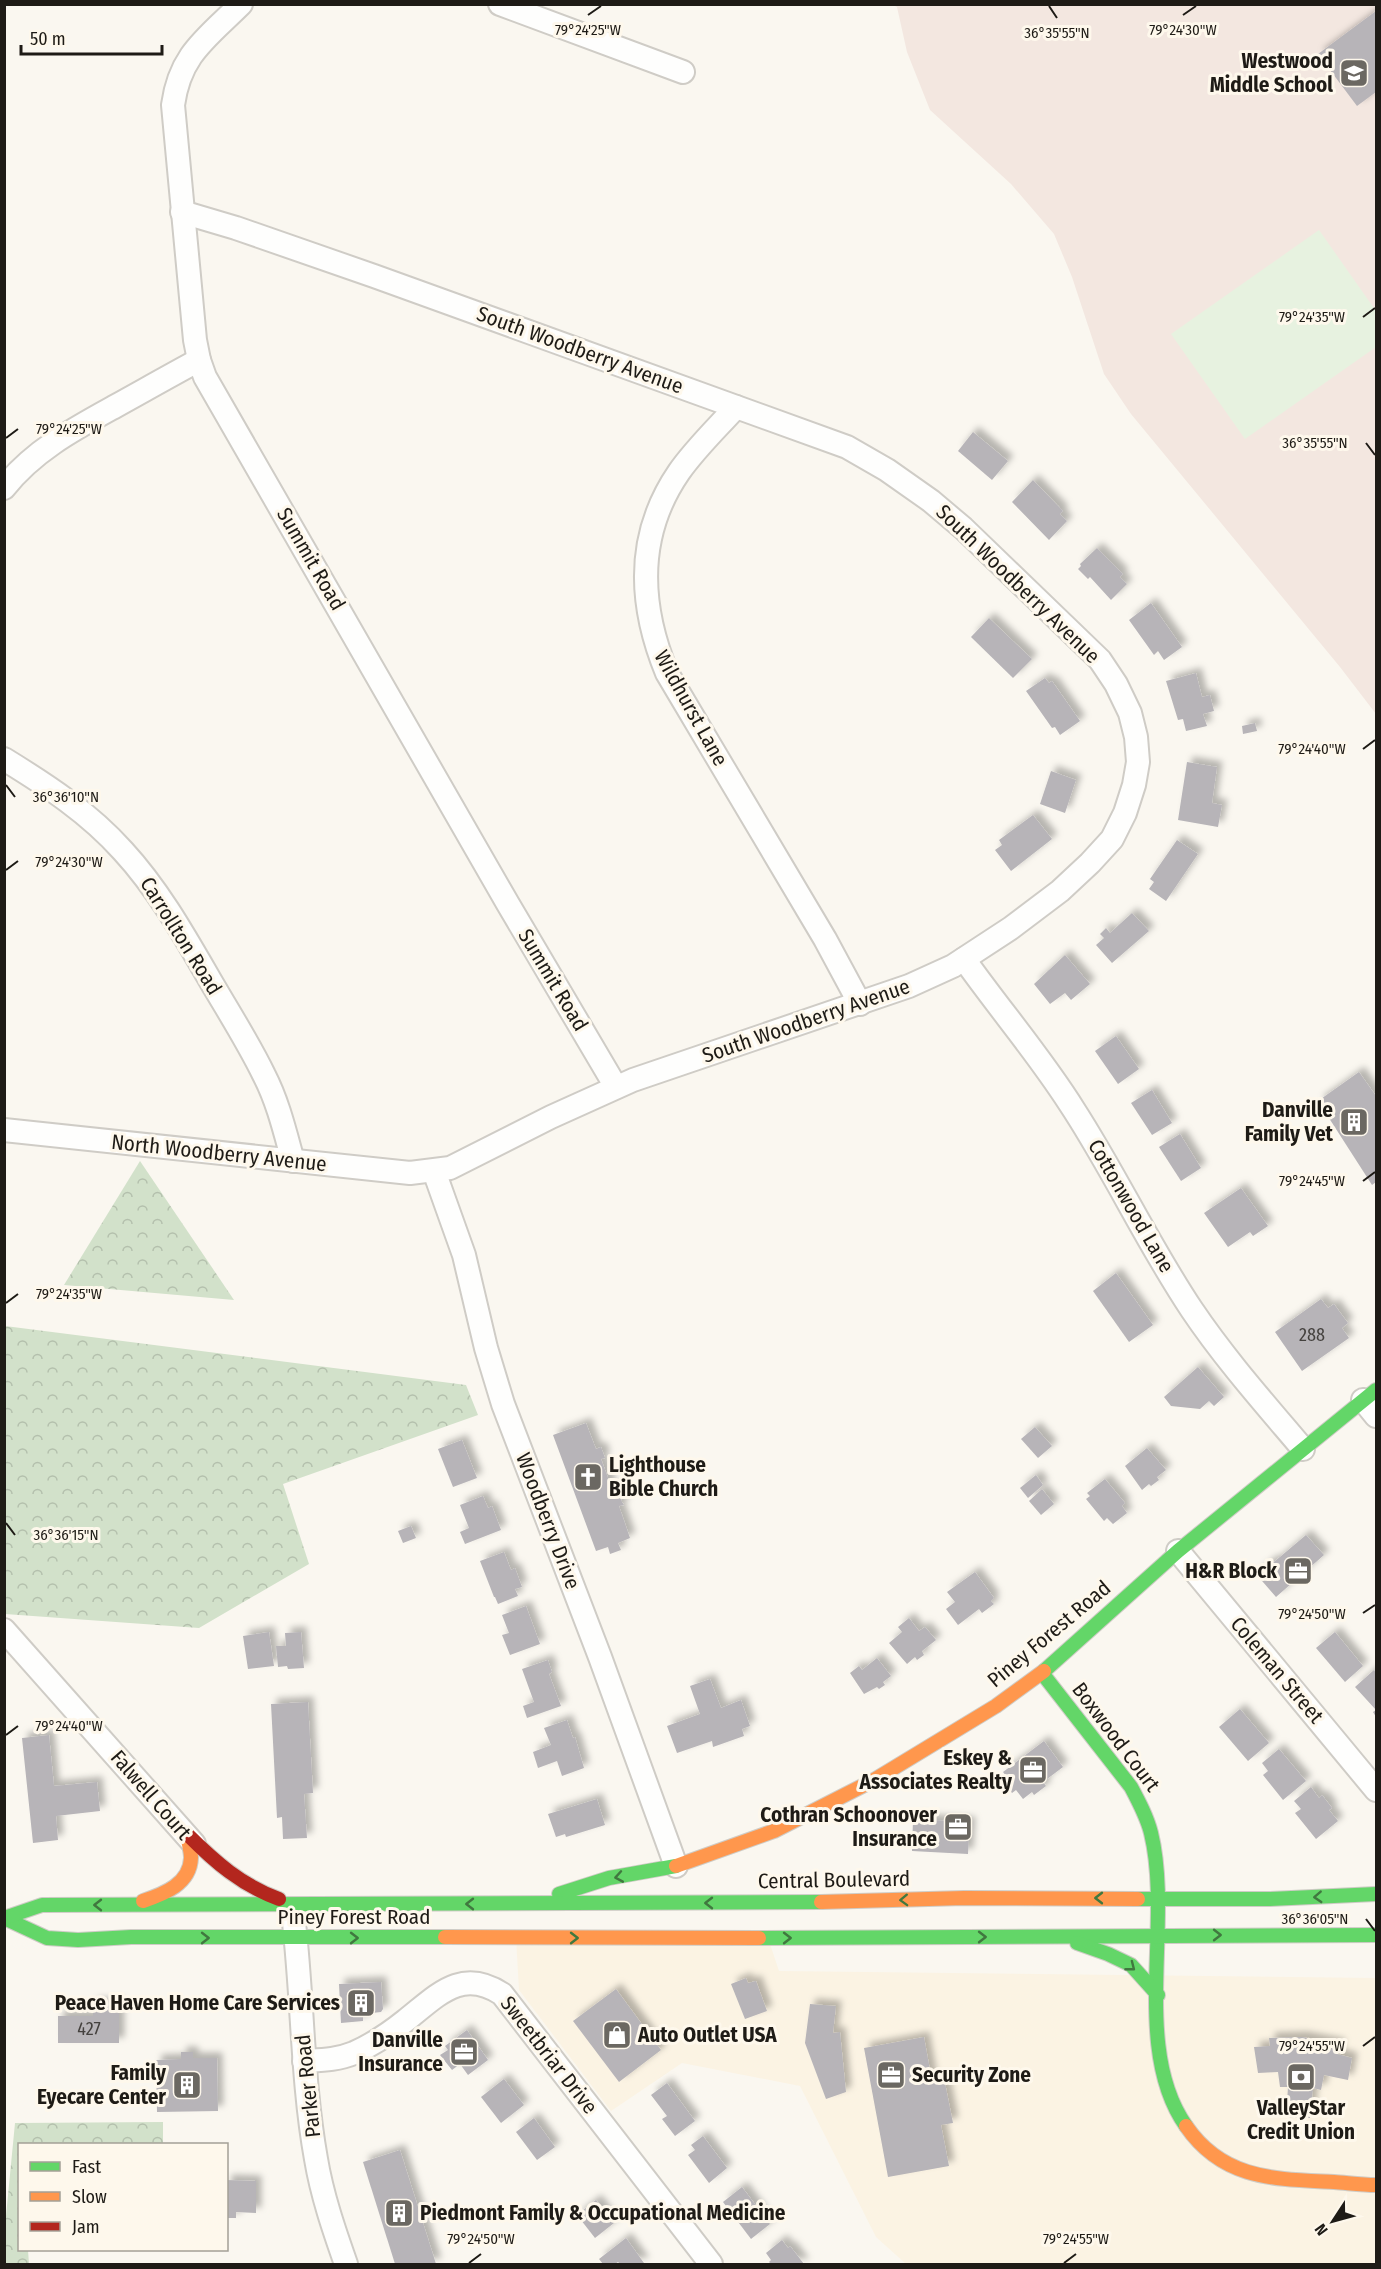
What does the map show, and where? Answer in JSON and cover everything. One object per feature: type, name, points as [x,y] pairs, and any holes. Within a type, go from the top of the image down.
[{"type":"main road","name":"Piney Forest Road","points":[[528,1904],[609,1878],[676,1866],[774,1831],[905,1761],[996,1706],[1042,1673],[1178,1551],[1303,1449],[1372,1402]]},
{"type":"main road","name":"Boxwood Court","points":[[1042,1673],[1106,1754],[1143,1807],[1154,1842],[1159,1936],[1158,1995],[1161,2063],[1168,2093],[1185,2127],[1210,2153],[1226,2164],[1252,2174],[1281,2180],[1377,2185]]},
{"type":"main road","points":[[187,1834],[226,1872],[254,1891],[292,1904]]},
{"type":"main road","points":[[133,1905],[165,1893],[177,1886],[188,1875],[191,1858],[187,1834]]},
{"type":"main road","points":[[78,1940],[94,1926],[184,1926],[213,1914],[222,1888]]},
{"type":"main road","name":"Central Boulevard","points":[[292,1904],[834,1902],[964,1898],[1270,1899],[1377,1894]]},
{"type":"main road","name":"Piney Forest Road","points":[[4,1918],[42,1905],[133,1905],[213,1914],[243,1904],[292,1904]]},
{"type":"main road","name":"Piney Forest Road","points":[[4,1918],[47,1938],[78,1940],[131,1937],[1058,1936]]},
{"type":"main road","points":[[1058,1936],[1377,1935]]},
{"type":"main road","points":[[1058,1936],[1122,1960],[1138,1971],[1148,1986],[1158,1995]]},
{"type":"street","name":"Summit Road","points":[[241,4],[191,54],[175,86],[173,105],[182,212],[199,360],[206,377],[502,894],[616,1087]]},
{"type":"street","points":[[500,4],[683,72]]},
{"type":"street","name":"South Woodberry Avenue","points":[[182,212],[236,228],[374,276],[847,447],[887,470],[931,501],[963,528],[1063,625],[1081,639],[1100,660],[1116,684],[1130,713],[1136,737],[1138,762],[1134,785],[1125,813],[1112,839],[1060,891],[964,959],[909,986],[616,1087],[450,1168],[434,1171]]},
{"type":"street","points":[[4,488],[44,449],[71,430],[199,360]]},
{"type":"street","name":"Wildhurst Lane","points":[[736,407],[679,472],[663,499],[654,521],[647,549],[645,578],[648,614],[667,673],[819,929],[860,1004]]},
{"type":"street","name":"Carrollton Road","points":[[4,759],[57,792],[92,820],[123,851],[151,885],[194,952],[264,1075],[282,1118],[293,1161]]},
{"type":"street","name":"Cottonwood Lane","points":[[964,959],[1039,1058],[1075,1111],[1143,1230],[1193,1310],[1246,1381],[1303,1449]]},
{"type":"street","name":"North Woodberry Avenue","points":[[5,1130],[410,1173],[434,1171]]},
{"type":"street","name":"Woodberry Drive","points":[[434,1171],[464,1255],[486,1348],[503,1404],[676,1866]]},
{"type":"street","name":"Coleman Street","points":[[1178,1551],[1377,1790]]},
{"type":"street","name":"Falwell Court","points":[[4,1630],[187,1834],[267,1938]]},
{"type":"street","name":"Parker Road","points":[[292,1904],[304,2061],[316,2160],[329,2215],[346,2265]]},
{"type":"street","name":"Sweetbriar Drive","points":[[304,2061],[335,2060],[354,2052],[403,2023],[446,1988],[464,1983],[479,1983],[493,1988],[502,1994],[711,2265]]},
{"type":"shaded area","points":[[893,5],[1376,5],[1376,714],[1340,667],[1131,414],[1104,374],[1072,277],[1054,234],[1011,184],[930,110],[907,52],[897,7]]},
{"type":"shaded area","points":[[516,1938],[768,1938],[779,1971],[1376,1978],[1376,2264],[906,2264],[876,2237],[800,2086],[682,2063],[611,2111],[519,1990]]},
{"type":"green space","points":[[1319,230],[1376,311],[1376,347],[1245,439],[1171,334]]},
{"type":"green space","points":[[140,1161],[234,1300],[64,1285]]},
{"type":"green space","points":[[5,1326],[466,1385],[478,1415],[283,1484],[309,1564],[199,1628],[5,1614]]},
{"type":"green space","points":[[163,2122],[163,2143],[18,2143],[18,2251],[28,2251],[29,2264],[5,2264],[5,2226],[15,2123]]},
{"type":"building","name":"Westwood Middle School","points":[[1376,11],[1376,92],[1357,106],[1318,54]]},
{"type":"building","points":[[973,432],[1008,461],[992,480],[958,451]]},
{"type":"building","points":[[1033,480],[1063,511],[1060,514],[1067,521],[1049,540],[1012,502]]},
{"type":"building","points":[[1097,548],[1123,574],[1120,577],[1127,584],[1111,600],[1090,577],[1088,579],[1078,569],[1080,564]]},
{"type":"building","points":[[1151,603],[1182,647],[1164,660],[1158,651],[1154,655],[1129,620]]},
{"type":"building","points":[[989,618],[1032,659],[1013,678],[971,637]]},
{"type":"building","points":[[1196,673],[1202,697],[1210,695],[1214,711],[1203,714],[1207,726],[1186,731],[1183,719],[1178,720],[1166,681]]},
{"type":"building","points":[[1045,678],[1049,683],[1052,681],[1080,721],[1060,735],[1055,727],[1052,728],[1026,691]]},
{"type":"building","points":[[1255,723],[1257,731],[1243,734],[1242,726]]},
{"type":"building","points":[[1187,762],[1217,767],[1212,803],[1222,805],[1218,827],[1178,820]]},
{"type":"building","points":[[1051,771],[1076,780],[1065,813],[1040,804]]},
{"type":"building","points":[[1033,815],[1052,839],[1011,871],[995,850],[1002,845],[999,840]]},
{"type":"building","points":[[1177,840],[1198,854],[1166,901],[1149,889],[1154,882],[1150,879]]},
{"type":"building","points":[[1132,913],[1149,931],[1112,963],[1096,945],[1104,938],[1100,934],[1106,928],[1110,933]]},
{"type":"building","points":[[1065,955],[1090,984],[1071,1000],[1065,993],[1050,1004],[1034,984]]},
{"type":"building","points":[[1116,1036],[1139,1069],[1118,1084],[1095,1051]]},
{"type":"building","name":"Danville Family Vet","points":[[1359,1072],[1376,1096],[1376,1182],[1372,1185],[1318,1101]]},
{"type":"building","points":[[1152,1090],[1172,1123],[1152,1135],[1131,1103]]},
{"type":"building","points":[[1180,1134],[1201,1168],[1181,1181],[1159,1147]]},
{"type":"building","points":[[1241,1188],[1268,1226],[1253,1236],[1250,1232],[1228,1247],[1204,1213]]},
{"type":"building","points":[[1116,1273],[1153,1325],[1129,1342],[1093,1291]]},
{"type":"building","points":[[1321,1299],[1328,1308],[1334,1304],[1348,1323],[1342,1328],[1349,1338],[1302,1371],[1275,1332]]},
{"type":"building","points":[[1198,1367],[1224,1397],[1214,1406],[1209,1401],[1200,1409],[1171,1406],[1164,1397]]},
{"type":"building","name":"Lighthouse Bible Church","points":[[586,1423],[596,1449],[601,1447],[605,1458],[601,1459],[615,1497],[620,1496],[624,1505],[619,1506],[630,1538],[618,1543],[621,1550],[610,1554],[608,1547],[596,1551],[553,1435]]},
{"type":"building","points":[[1035,1427],[1052,1446],[1038,1458],[1021,1439]]},
{"type":"building","points":[[462,1440],[477,1478],[453,1487],[438,1449]]},
{"type":"building","points":[[1147,1448],[1166,1470],[1157,1477],[1159,1480],[1142,1490],[1125,1466]]},
{"type":"building","points":[[1036,1475],[1043,1485],[1028,1498],[1020,1488]]},
{"type":"building","points":[[1105,1479],[1125,1503],[1122,1506],[1127,1513],[1113,1524],[1107,1518],[1104,1521],[1086,1499],[1090,1496],[1087,1493]]},
{"type":"building","points":[[1042,1489],[1054,1504],[1041,1515],[1029,1501]]},
{"type":"building","points":[[483,1496],[488,1508],[492,1506],[501,1530],[465,1544],[460,1532],[469,1528],[460,1505]]},
{"type":"building","points":[[411,1526],[416,1538],[403,1543],[398,1531]]},
{"type":"building","points":[[1306,1535],[1324,1555],[1276,1597],[1256,1574]]},
{"type":"building","points":[[504,1552],[511,1570],[515,1568],[522,1587],[515,1589],[518,1596],[498,1604],[480,1561]]},
{"type":"building","points":[[975,1572],[994,1598],[991,1601],[994,1604],[982,1613],[979,1609],[958,1625],[946,1609],[955,1602],[947,1592]]},
{"type":"building","points":[[526,1606],[540,1644],[510,1655],[502,1635],[509,1633],[502,1615]]},
{"type":"building","points":[[909,1618],[919,1631],[925,1627],[936,1640],[922,1651],[924,1655],[917,1660],[915,1657],[907,1664],[889,1643],[902,1632],[898,1627]]},
{"type":"building","points":[[269,1632],[274,1666],[248,1669],[243,1636]]},
{"type":"building","points":[[301,1632],[304,1668],[278,1667],[276,1646],[286,1646],[285,1633]]},
{"type":"building","points":[[1335,1632],[1363,1666],[1345,1682],[1316,1648]]},
{"type":"building","points":[[877,1658],[891,1676],[883,1682],[885,1685],[879,1689],[877,1687],[864,1694],[850,1673],[859,1666],[862,1670]]},
{"type":"building","points":[[548,1660],[552,1672],[549,1674],[561,1706],[527,1718],[523,1706],[534,1702],[522,1669]]},
{"type":"building","points":[[1374,1670],[1376,1673],[1376,1710],[1355,1687]]},
{"type":"building","points":[[710,1679],[721,1708],[741,1700],[750,1726],[742,1729],[744,1736],[713,1747],[712,1741],[677,1753],[667,1726],[700,1714],[690,1686]]},
{"type":"building","points":[[308,1702],[313,1793],[304,1794],[307,1838],[283,1839],[282,1817],[277,1818],[271,1704]]},
{"type":"building","points":[[1240,1709],[1269,1743],[1248,1761],[1219,1727]]},
{"type":"building","points":[[567,1720],[573,1738],[575,1737],[584,1768],[562,1776],[557,1761],[538,1768],[533,1752],[551,1745],[544,1728]]},
{"type":"building","points":[[49,1735],[54,1786],[97,1782],[100,1811],[56,1816],[58,1840],[33,1843],[22,1738]]},
{"type":"building","name":"Eskey & Associates Realty","points":[[1044,1741],[1063,1767],[1043,1782],[1046,1786],[1034,1795],[1032,1792],[1023,1799],[1016,1790],[1012,1793],[1006,1785],[1010,1781],[1003,1772]]},
{"type":"building","points":[[1279,1749],[1306,1781],[1283,1800],[1263,1775],[1268,1771],[1262,1763]]},
{"type":"building","points":[[1311,1787],[1319,1798],[1322,1795],[1332,1808],[1329,1810],[1338,1821],[1316,1839],[1295,1813],[1301,1809],[1294,1801]]},
{"type":"building","points":[[597,1799],[605,1825],[566,1837],[565,1834],[556,1837],[548,1814]]},
{"type":"building","points":[[913,1819],[970,1822],[968,1854],[912,1851]]},
{"type":"building","points":[[746,1978],[748,1983],[756,1981],[767,2011],[745,2019],[731,1984]]},
{"type":"building","name":"Peace Haven Home Care Services","points":[[381,1982],[383,2009],[381,2012],[363,2014],[363,2021],[341,2023],[339,1984]]},
{"type":"building","name":"Auto Outlet USA","points":[[616,1989],[661,2050],[619,2082],[573,2021]]},
{"type":"building","points":[[93,2003],[119,2003],[119,2043],[58,2043],[58,2016],[93,2016]]},
{"type":"building","points":[[810,2004],[836,2006],[833,2033],[840,2032],[846,2092],[826,2099],[805,2043]]},
{"type":"building","name":"Danville Insurance","points":[[467,2030],[488,2060],[468,2075],[460,2064],[452,2070],[440,2055],[448,2050],[445,2046]]},
{"type":"building","points":[[924,2037],[932,2081],[944,2078],[953,2123],[941,2125],[949,2166],[888,2177],[864,2048]]},
{"type":"building","name":"ValleyStar Credit Union","points":[[1302,2037],[1340,2044],[1337,2054],[1352,2058],[1348,2080],[1324,2075],[1321,2090],[1313,2088],[1310,2118],[1286,2117],[1288,2087],[1280,2087],[1278,2072],[1258,2073],[1254,2047],[1270,2046],[1269,2038]]},
{"type":"building","name":"Family Eyecare Center","points":[[181,2052],[193,2052],[193,2058],[217,2058],[218,2111],[157,2112],[156,2060],[181,2059]]},
{"type":"building","points":[[504,2079],[524,2105],[501,2123],[481,2097]]},
{"type":"building","points":[[667,2083],[695,2121],[675,2136],[662,2119],[667,2116],[651,2095]]},
{"type":"building","points":[[534,2118],[555,2147],[537,2160],[516,2132]]},
{"type":"building","points":[[703,2136],[727,2168],[709,2183],[688,2155],[695,2150],[691,2145]]},
{"type":"building","name":"Piedmont Family & Occupational Medicine","points":[[400,2150],[436,2264],[395,2264],[363,2162]]},
{"type":"building","points":[[228,2180],[256,2181],[256,2213],[236,2212],[236,2218],[228,2218]]},
{"type":"building","points":[[742,2187],[770,2224],[751,2239],[723,2202]]},
{"type":"building","points":[[596,2200],[614,2223],[595,2238],[577,2215]]},
{"type":"building","points":[[626,2238],[644,2263],[603,2264],[599,2259]]},
{"type":"building","points":[[782,2240],[788,2248],[790,2246],[804,2264],[771,2264],[769,2262],[771,2260],[766,2253]]},
{"type":"traffic: fast","points":[[1044,1671],[1178,1551],[1376,1390]]},
{"type":"traffic: fast","points":[[1042,1673],[1131,1787],[1151,1833],[1157,1868],[1156,1984],[1160,2060],[1170,2095],[1186,2126]]},
{"type":"traffic: fast","points":[[559,1894],[609,1878],[676,1866]]},
{"type":"traffic: fast","points":[[1138,1899],[1270,1899],[1376,1894]]},
{"type":"traffic: fast","points":[[4,1918],[42,1905],[821,1902]]},
{"type":"traffic: fast","points":[[4,1918],[47,1938],[78,1940],[131,1937],[445,1937]]},
{"type":"traffic: fast","points":[[759,1938],[1376,1935]]},
{"type":"traffic: fast","points":[[1077,1943],[1131,1965],[1158,1995]]},
{"type":"traffic: slow","points":[[676,1866],[774,1831],[874,1780],[996,1706],[1044,1671]]},
{"type":"traffic: slow","points":[[143,1901],[174,1887],[186,1875],[191,1858],[187,1834]]},
{"type":"traffic: slow","points":[[821,1902],[964,1898],[1138,1899]]},
{"type":"traffic: slow","points":[[445,1937],[759,1938]]},
{"type":"traffic: slow","points":[[1186,2126],[1216,2157],[1234,2167],[1252,2173],[1291,2180],[1376,2185]]},
{"type":"traffic: jam","points":[[187,1834],[229,1872],[279,1899]]},
{"type":"place","name":"Westwood Middle School","points":[[1354,73]]},
{"type":"place","name":"Danville Family Vet","points":[[1354,1122]]},
{"type":"place","name":"Lighthouse Bible Church","points":[[588,1477]]},
{"type":"place","name":"H&R Block","points":[[1298,1571]]},
{"type":"place","name":"Eskey & Associates Realty","points":[[1033,1770]]},
{"type":"place","name":"Cothran Schoonover Insurance","points":[[958,1827]]},
{"type":"place","name":"Peace Haven Home Care Services","points":[[361,2003]]},
{"type":"place","name":"Auto Outlet USA","points":[[617,2035]]},
{"type":"place","name":"Danville Insurance","points":[[464,2052]]},
{"type":"place","name":"Security Zone","points":[[891,2075]]},
{"type":"place","name":"ValleyStar Credit Union","points":[[1301,2077]]},
{"type":"place","name":"Family Eyecare Center","points":[[187,2085]]},
{"type":"place","name":"Piedmont Family & Occupational Medicine","points":[[399,2213]]}]
